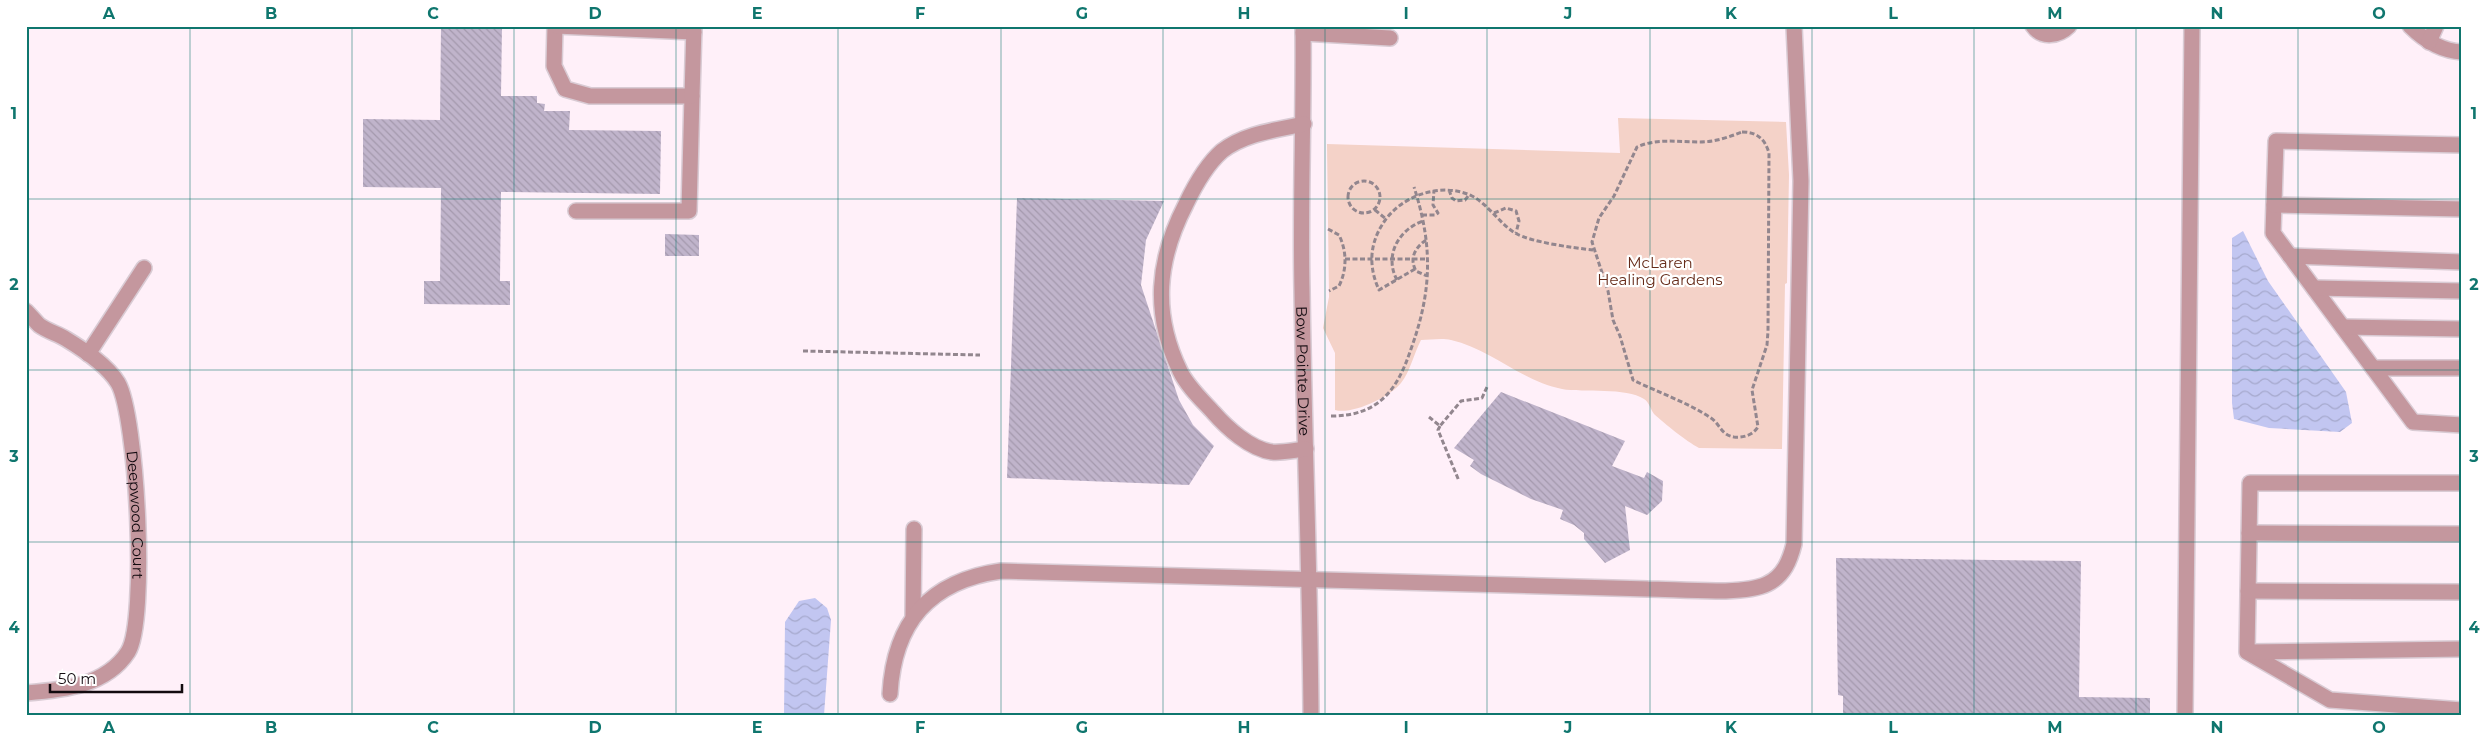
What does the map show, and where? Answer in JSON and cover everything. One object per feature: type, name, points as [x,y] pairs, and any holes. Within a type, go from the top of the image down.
[{"type":"street","points":[[576,211],[689,211],[694,29],[555,26],[554,66],[565,89],[590,96],[692,96]]},
{"type":"street","points":[[890,694],[895,653],[914,616],[944,589],[974,575],[1001,571],[1735,590],[1752,589],[1768,584],[1780,574],[1790,560],[1794,534],[1801,182],[1794,26]]},
{"type":"street","points":[[2033,26],[2044,34],[2055,35],[2063,32],[2069,26]]},
{"type":"street","points":[[2185,715],[2192,26]]},
{"type":"street","points":[[2410,26],[2429,42],[2451,52],[2462,52]]},
{"type":"street","points":[[2429,42],[2436,26]]},
{"type":"street","points":[[1303,29],[1390,38]]},
{"type":"street","name":"Bow Pointe Drive","points":[[1303,29],[1302,290],[1310,579],[1311,715]]},
{"type":"street","points":[[1304,124],[1241,140],[1223,151],[1210,164],[1194,187],[1168,242],[1162,271],[1160,303],[1163,324],[1180,372],[1218,418],[1238,436],[1271,452],[1306,449]]},
{"type":"street","points":[[2462,145],[2276,140],[2273,233],[2413,422],[2462,425]]},
{"type":"street","points":[[2274,205],[2462,209]]},
{"type":"street","points":[[2290,256],[2462,262]]},
{"type":"street","points":[[88,354],[144,268]]},
{"type":"street","points":[[2314,288],[2462,291]]},
{"type":"street","name":"Deepwood Court","points":[[26,693],[93,682],[109,672],[128,652],[135,629],[140,558],[131,428],[124,394],[117,381],[103,366],[66,339],[40,326],[28,316]]},
{"type":"street","points":[[2343,327],[2462,330]]},
{"type":"street","points":[[2373,368],[2462,368]]},
{"type":"street","points":[[2247,652],[2250,483],[2462,483]]},
{"type":"street","points":[[914,529],[914,616]]},
{"type":"street","points":[[2250,533],[2462,534]]},
{"type":"street","points":[[2248,591],[2462,592]]},
{"type":"street","points":[[2247,652],[2462,649]]},
{"type":"street","points":[[2247,652],[2330,700],[2462,710]]},
{"type":"path","points":[[1742,132],[1751,132],[1766,144],[1769,153],[1768,345],[1752,390],[1758,427],[1755,432],[1746,436],[1735,437],[1726,435],[1712,419],[1633,380],[1620,336],[1613,320],[1608,291],[1593,250],[1592,242],[1598,218],[1614,196],[1637,147],[1647,142],[1714,141],[1742,132]]},
{"type":"path","points":[[1364,181],[1378,189],[1380,200],[1375,210],[1360,214],[1351,208],[1348,192],[1354,184],[1364,181]]},
{"type":"path","points":[[1331,416],[1356,413],[1369,409],[1387,396],[1398,382],[1409,355],[1425,307],[1428,258],[1422,215],[1414,188]]},
{"type":"path","points":[[1422,215],[1435,215],[1438,213],[1433,205],[1434,190]]},
{"type":"path","points":[[1415,269],[1379,290],[1371,259],[1373,244],[1386,219],[1398,207],[1417,196],[1434,190],[1449,190],[1469,195],[1494,213],[1516,233],[1529,238],[1593,250]]},
{"type":"path","points":[[1449,190],[1452,198],[1456,201],[1464,200],[1469,195]]},
{"type":"path","points":[[1494,213],[1506,208],[1516,211],[1519,220],[1516,233]]},
{"type":"path","points":[[1375,210],[1386,219]]},
{"type":"path","points":[[1397,280],[1392,259],[1394,250],[1403,233],[1423,221]]},
{"type":"path","points":[[1328,229],[1340,235],[1345,259],[1344,271],[1339,286],[1329,291]]},
{"type":"path","points":[[1426,240],[1418,247],[1413,259],[1415,269],[1427,276]]},
{"type":"path","points":[[1345,259],[1428,258]]},
{"type":"path","points":[[803,351],[980,355]]},
{"type":"path","points":[[1459,481],[1438,430],[1461,401],[1482,398],[1487,387]]},
{"type":"path","points":[[1429,416],[1440,426]]},
{"type":"green space","name":"McLaren Healing Gardens","points":[[1618,118],[1786,122],[1789,175],[1782,449],[1699,448],[1664,423],[1654,414],[1646,400],[1636,395],[1562,389],[1547,385],[1466,344],[1447,339],[1421,340],[1404,379],[1388,394],[1370,404],[1351,410],[1335,410],[1335,353],[1323,328],[1329,297],[1327,144],[1620,153]]},
{"type":"water","points":[[2243,231],[2268,281],[2346,392],[2352,423],[2340,432],[2269,428],[2234,419],[2232,403],[2232,238]]},
{"type":"water","points":[[815,598],[827,608],[831,620],[824,715],[784,715],[785,622],[799,601]]},
{"type":"building","points":[[441,26],[502,26],[501,96],[537,96],[537,103],[545,104],[544,111],[570,111],[569,130],[661,131],[660,194],[501,192],[500,281],[510,281],[510,305],[424,304],[424,281],[440,281],[441,188],[363,187],[363,119],[440,120]]},
{"type":"building","points":[[1017,198],[1164,201],[1146,240],[1141,285],[1179,400],[1193,425],[1214,446],[1189,485],[1007,478]]},
{"type":"building","points":[[665,234],[699,235],[699,256],[665,256]]},
{"type":"building","points":[[1501,392],[1625,441],[1612,466],[1644,478],[1647,472],[1663,481],[1662,501],[1647,515],[1625,506],[1630,550],[1605,563],[1584,539],[1584,533],[1574,525],[1560,519],[1563,510],[1531,499],[1481,474],[1470,466],[1474,460],[1454,448]]},
{"type":"building","points":[[1836,558],[2081,561],[2079,697],[2150,698],[2150,715],[1843,715],[1843,696],[1838,695]]}]
